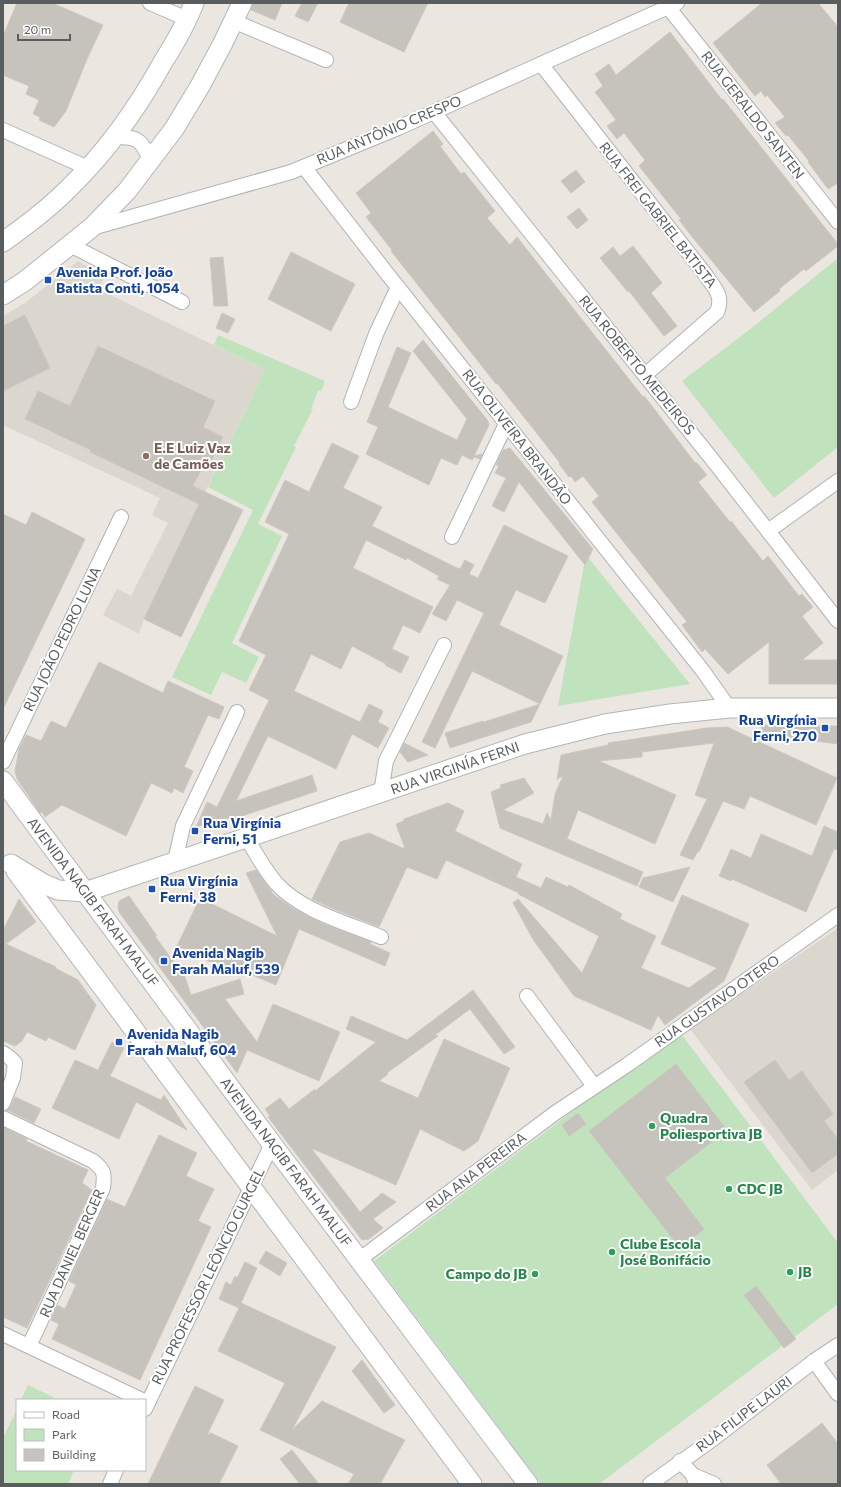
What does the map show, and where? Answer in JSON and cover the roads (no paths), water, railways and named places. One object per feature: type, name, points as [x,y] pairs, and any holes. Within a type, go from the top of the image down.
[{"type":"main road","points":[[3,295],[25,281],[91,228],[127,191],[174,129],[200,86],[242,3]]},
{"type":"main road","points":[[3,242],[26,225],[71,187],[114,137],[153,80],[177,39],[190,11]]},
{"type":"main road","name":"RUA VIRGINÍA FERNI","points":[[86,892],[525,744],[605,724],[670,714],[729,708],[838,708]]},
{"type":"main road","name":"AVENIDA NAGIB FARAH MALUF","points":[[3,781],[272,1144],[528,1484]]},
{"type":"main road","points":[[7,859],[44,884],[58,890],[86,892]]},
{"type":"main road","points":[[7,859],[250,1188],[472,1484]]},
{"type":"street","points":[[150,3],[190,11]]},
{"type":"street","name":"RUA ANTÔNIO CRESPO","points":[[91,228],[285,174],[304,167],[434,112],[672,5]]},
{"type":"street","name":"RUA GERALDO SANTEN","points":[[672,5],[838,222]]},
{"type":"street","points":[[233,21],[326,60]]},
{"type":"street","name":"RUA FREI GABRIEL BATISTA","points":[[541,64],[705,274],[719,295],[720,304],[717,312],[645,375]]},
{"type":"street","name":"RUA ROBERTO MEDEIROS","points":[[434,112],[645,375],[838,621]]},
{"type":"street","points":[[3,130],[88,168]]},
{"type":"street","points":[[114,137],[132,137],[144,146],[150,159]]},
{"type":"street","name":"RUA OLIVEIRA BRANDÃO","points":[[304,167],[703,671],[729,708]]},
{"type":"street","points":[[70,245],[182,302]]},
{"type":"street","points":[[351,402],[376,334],[398,287]]},
{"type":"street","points":[[452,537],[506,424]]},
{"type":"street","points":[[768,531],[838,481]]},
{"type":"street","name":"RUA JOÃO PEDRO LUNA","points":[[3,762],[122,517]]},
{"type":"street","points":[[381,793],[386,761],[444,645]]},
{"type":"street","points":[[175,861],[183,826],[237,712]]},
{"type":"street","points":[[246,837],[276,883],[288,895],[305,906],[381,937]]},
{"type":"street","name":"RUA GUSTAVO OTERO","points":[[594,1086],[634,1060],[838,915]]},
{"type":"street","points":[[527,996],[594,1086]]},
{"type":"street","points":[[3,1053],[15,1063],[13,1078],[3,1103]]},
{"type":"street","name":"RUA ANA PEREIRA","points":[[360,1259],[555,1113],[594,1086]]},
{"type":"street","name":"RUA DANIEL BERGER","points":[[3,1118],[93,1161],[104,1172],[105,1178],[103,1188],[29,1346]]},
{"type":"street","name":"RUA PROFESSOR LEÔNCIO GURGEL","points":[[146,1401],[272,1144]]},
{"type":"street","points":[[4,1337],[29,1346],[137,1399]]},
{"type":"street","name":"RUA FILIPE LAURI","points":[[650,1484],[680,1461],[713,1439],[814,1361],[838,1345]]},
{"type":"street","points":[[814,1361],[838,1394]]},
{"type":"street","points":[[680,1461],[694,1479],[714,1484]]},
{"type":"street","points":[[110,1484],[116,1471]]},
{"type":"place","name":"Avenida Prof. João Batista Conti, 1054","points":[[48,280]]},
{"type":"place","name":"E.E Luiz Vaz de Camões","points":[[146,456]]},
{"type":"place","name":"Rua Virgínia Ferni, 270","points":[[825,728]]},
{"type":"place","name":"Rua Virgínia Ferni, 51","points":[[195,831]]},
{"type":"place","name":"Rua Virgínia Ferni, 38","points":[[152,889]]},
{"type":"place","name":"Avenida Nagib Farah Maluf, 539","points":[[164,961]]},
{"type":"place","name":"Avenida Nagib Farah Maluf, 604","points":[[119,1042]]},
{"type":"place","name":"Quadra Poliesportiva JB","points":[[652,1126]]},
{"type":"place","name":"CDC JB","points":[[729,1189]]},
{"type":"place","name":"Clube Escola José Bonifácio","points":[[612,1252]]},
{"type":"place","name":"JB","points":[[790,1272]]},
{"type":"place","name":"Campo do JB","points":[[535,1274]]}]
